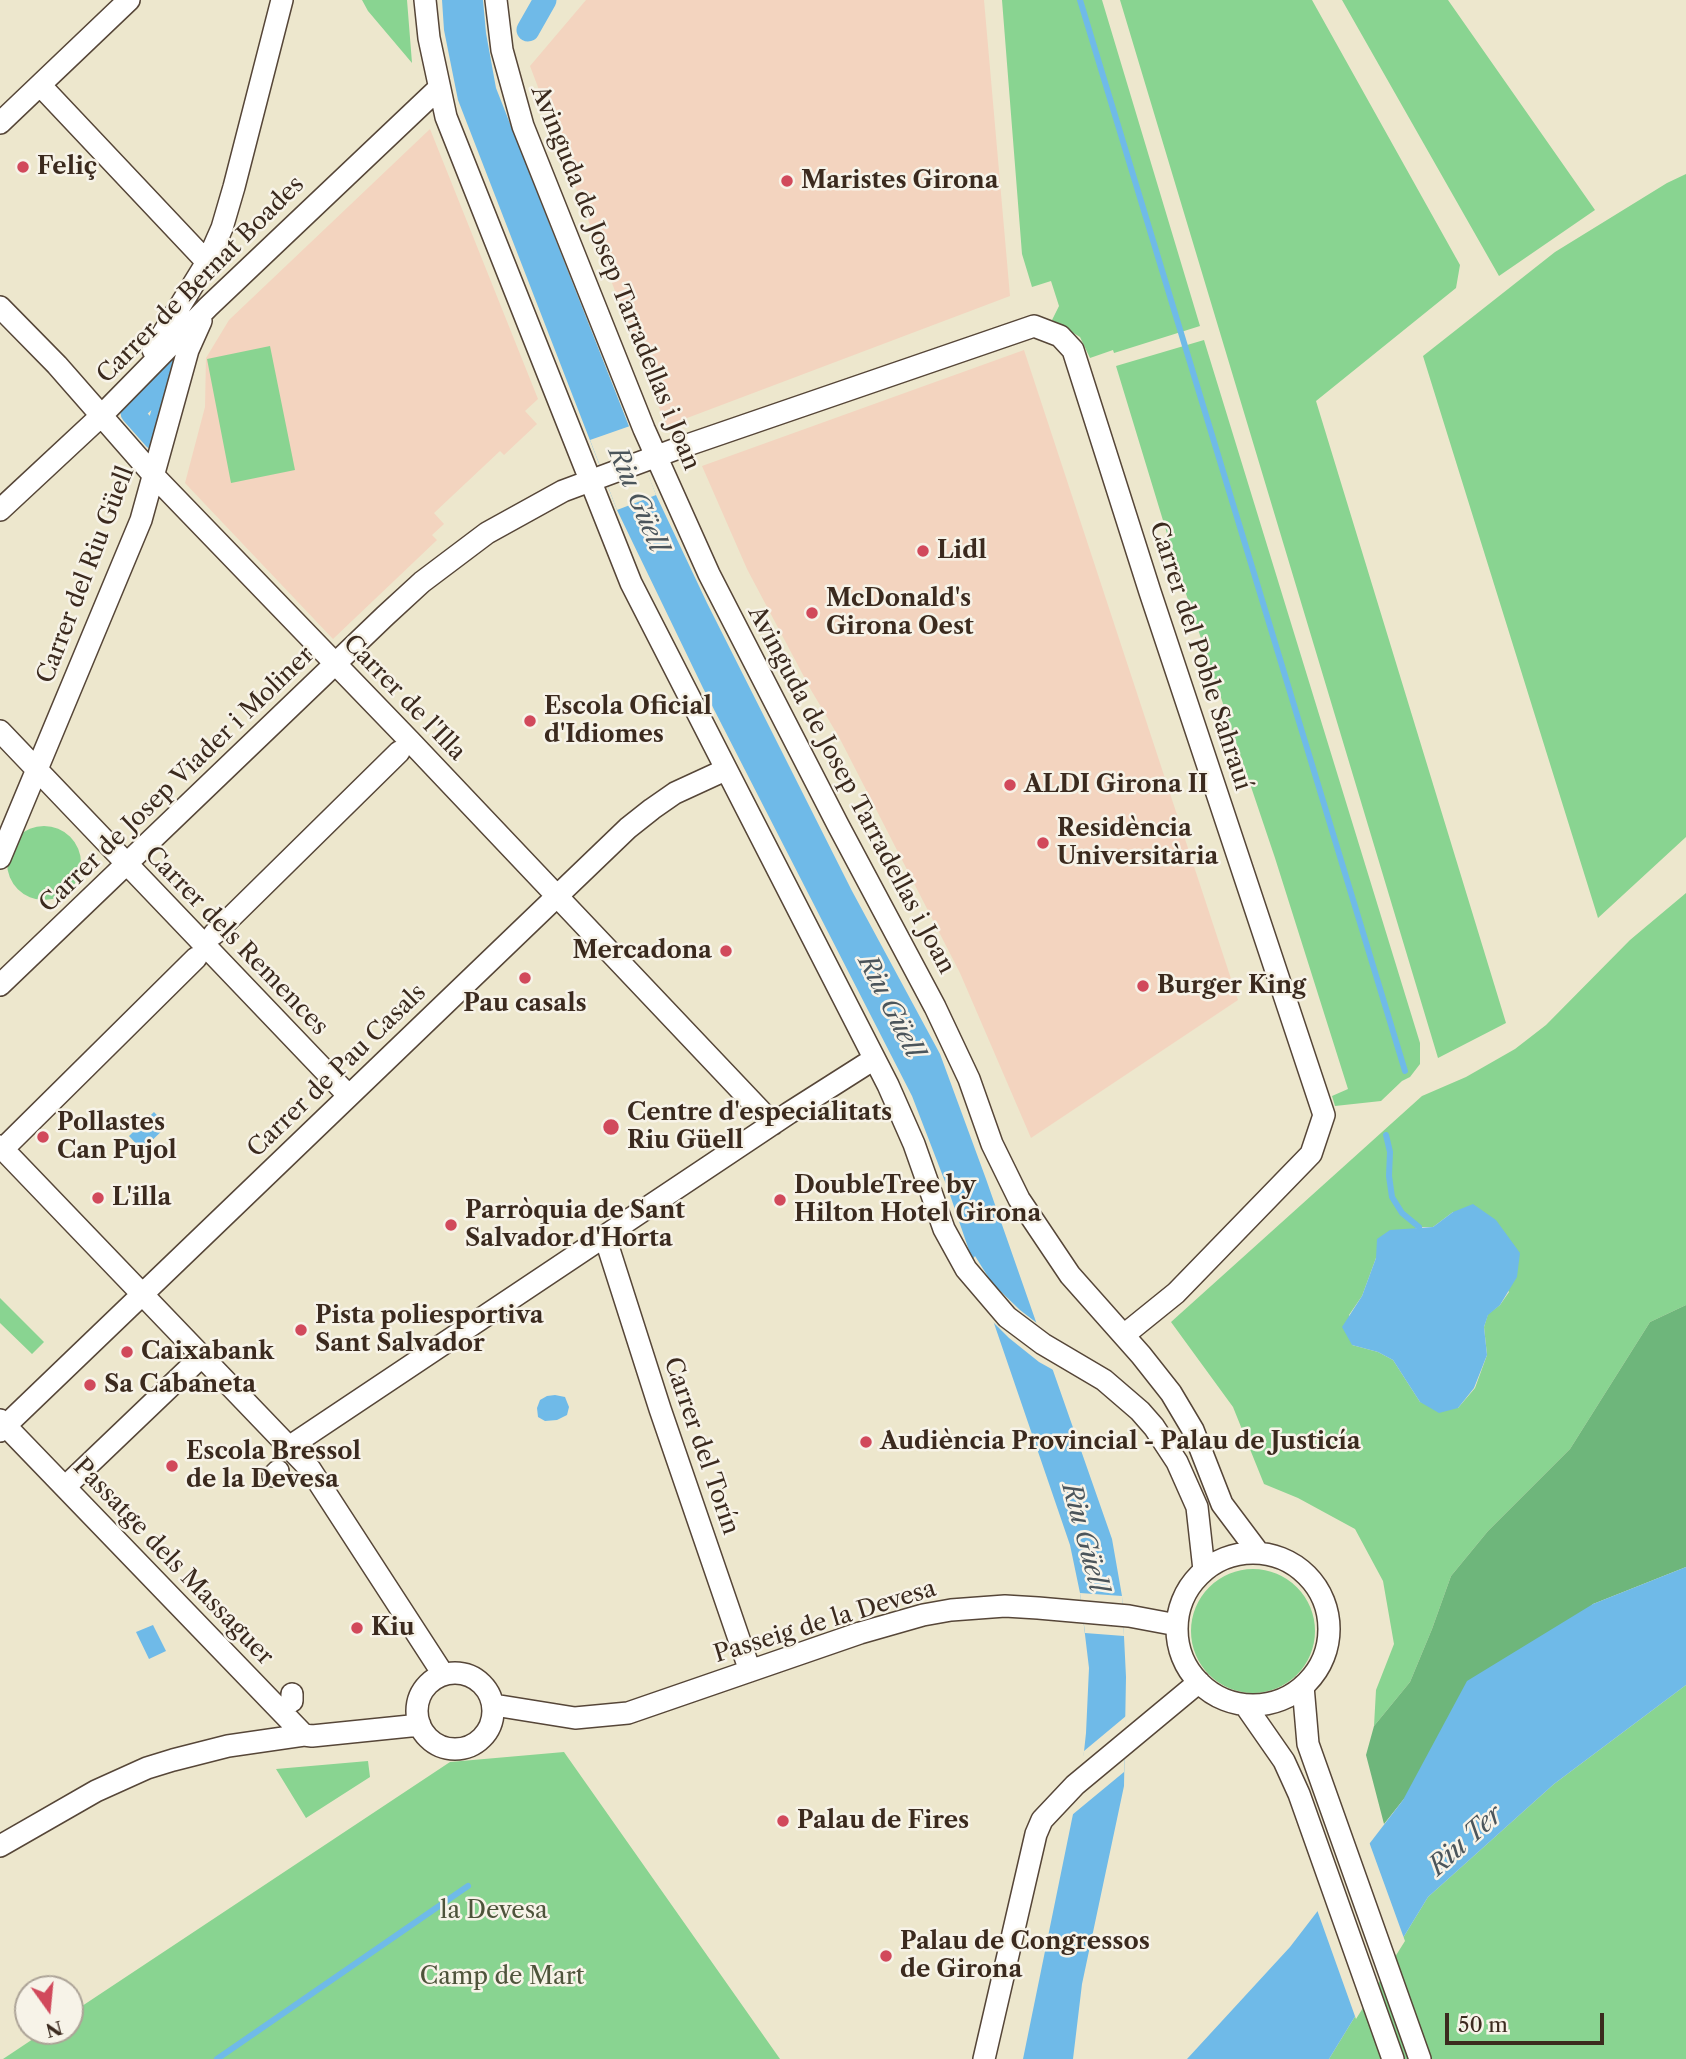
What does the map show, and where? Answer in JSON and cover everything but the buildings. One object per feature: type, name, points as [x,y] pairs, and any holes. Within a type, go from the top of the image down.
[{"type":"street","points":[[0,123],[129,0]]},
{"type":"street","points":[[133,382],[207,262],[222,228],[282,0]]},
{"type":"street","points":[[425,0],[429,38],[446,117],[595,479],[631,583],[874,1059],[914,1144],[944,1229],[966,1269],[1007,1317],[1043,1344],[1104,1380],[1122,1394],[1140,1411],[1165,1443],[1197,1507],[1204,1570]]},
{"type":"street","name":"Avinguda de Josep Tarradellas i Joan","points":[[498,2],[505,61],[523,126],[651,458],[737,631],[935,1007],[969,1079],[992,1144],[1009,1181],[1027,1213],[1070,1275],[1171,1392],[1193,1430],[1222,1504],[1258,1552]]},
{"type":"street","points":[[40,85],[207,262]]},
{"type":"street","name":"Carrer de Bernat Boades","points":[[0,510],[101,416],[208,307],[439,88]]},
{"type":"street","name":"Carrer de l'Illa","points":[[0,307],[57,365],[154,475],[773,1124]]},
{"type":"street","name":"Carrer del Riu Güell","points":[[0,858],[141,520],[188,350],[208,307]]},
{"type":"street","name":"Carrer del Poble Sahrauí","points":[[651,458],[1034,326],[1060,336],[1073,350],[1150,592],[1324,1115],[1311,1154],[1176,1293],[1124,1335]]},
{"type":"street","name":"Carrer de Josep Viader i Moliner","points":[[0,985],[422,582],[465,549],[517,515],[563,491],[651,458]]},
{"type":"street","name":"Carrer dels Remences","points":[[0,732],[348,1095]]},
{"type":"street","points":[[214,934],[399,752]]},
{"type":"street","name":"Carrer de Pau Casals","points":[[2,1425],[652,808],[676,793],[725,770]]},
{"type":"street","points":[[196,958],[2,1147],[310,1469],[443,1674]]},
{"type":"street","points":[[289,1447],[874,1059]]},
{"type":"street","name":"Carrer del Torín","points":[[605,1237],[660,1409],[750,1671]]},
{"type":"street","points":[[65,1488],[201,1357]]},
{"type":"street","name":"Passatge dels Massaguer","points":[[2,1425],[304,1735]]},
{"type":"street","points":[[1258,1552],[1278,1557],[1298,1568],[1319,1593],[1325,1608],[1328,1632],[1324,1656],[1314,1674],[1303,1686],[1277,1702],[1245,1705],[1226,1700],[1199,1682],[1182,1656],[1177,1626],[1185,1595],[1204,1570],[1231,1555],[1258,1552]]},
{"type":"street","name":"Passeig de la Devesa","points":[[494,1705],[575,1718],[628,1713],[860,1633],[951,1610],[1005,1606],[1129,1616],[1177,1626]]},
{"type":"street","points":[[464,1672],[485,1686],[494,1705],[494,1719],[487,1732],[475,1744],[453,1749],[438,1745],[428,1738],[420,1725],[417,1706],[429,1682],[443,1674],[464,1672]]},
{"type":"street","points":[[984,2059],[1036,1834],[1042,1820],[1075,1785],[1199,1682]]},
{"type":"street","points":[[1303,1686],[1308,1744],[1420,2059]]},
{"type":"street","points":[[1245,1705],[1284,1761],[1299,1794],[1393,2059]]},
{"type":"street","points":[[0,1846],[88,1796],[147,1768],[228,1746],[304,1735],[420,1725]]},
{"type":"shaded area","name":"Maristes Girona","points":[[586,0],[984,0],[1010,296],[666,426],[530,66]]},
{"type":"shaded area","points":[[430,129],[538,399],[525,411],[537,424],[504,455],[500,451],[434,513],[444,524],[432,535],[437,540],[333,639],[185,483],[205,407],[206,358],[229,320]]},
{"type":"shaded area","points":[[1024,350],[1238,1000],[1031,1138],[960,973],[840,739],[747,569],[702,466]]},
{"type":"green space","points":[[362,0],[407,0],[412,63],[368,11]]},
{"type":"green space","points":[[1002,0],[1102,0],[1200,326],[1090,358],[1080,337],[1052,320],[1059,306],[1051,281],[1032,287],[1022,254]]},
{"type":"green space","points":[[1120,0],[1312,0],[1460,265],[1456,288],[1316,401],[1506,1023],[1438,1058]]},
{"type":"green space","points":[[1342,0],[1448,0],[1595,210],[1499,276]]},
{"type":"green space","points":[[1686,174],[1686,837],[1598,918],[1423,356],[1555,252]]},
{"type":"green space","points":[[1204,340],[1420,1043],[1420,1064],[1410,1077],[1381,1101],[1335,1106],[1332,1096],[1348,1089],[1275,858],[1179,573],[1116,366]]},
{"type":"green space","points":[[270,346],[295,470],[231,483],[207,359]]},
{"type":"green space","points":[[44,826],[65,832],[75,842],[81,863],[75,884],[65,894],[44,900],[23,894],[13,884],[7,863],[13,842],[23,832]]},
{"type":"green space","points":[[1686,893],[1686,1305],[1650,1322],[1570,1449],[1488,1531],[1451,1576],[1410,1682],[1374,1726],[1376,1690],[1394,1644],[1383,1581],[1355,1529],[1298,1498],[1264,1484],[1233,1407],[1171,1322],[1422,1096],[1466,1077],[1515,1049],[1546,1025],[1630,940]],"holes":[[[1453,1212],[1509,1292],[1500,1305],[1488,1314],[1484,1327],[1487,1355],[1475,1388],[1458,1408],[1420,1402],[1393,1360],[1378,1352],[1352,1345],[1349,1315],[1362,1296],[1376,1258],[1418,1227],[1433,1227]]]},
{"type":"green space","points":[[0,1298],[44,1342],[32,1354],[0,1323]]},
{"type":"green space","points":[[1686,1305],[1686,1567],[1593,1604],[1403,1800],[1384,1824],[1366,1755],[1374,1726],[1410,1682],[1451,1576],[1488,1531],[1570,1449],[1650,1322]]},
{"type":"green space","points":[[1253,1569],[1277,1574],[1297,1587],[1310,1607],[1315,1631],[1310,1655],[1297,1675],[1277,1688],[1253,1693],[1229,1688],[1209,1675],[1196,1655],[1191,1631],[1196,1607],[1209,1587],[1229,1574]]},
{"type":"green space","points":[[1686,1685],[1686,2059],[1329,2059],[1428,1897],[1554,1784]]},
{"type":"green space","name":"la Devesa","points":[[564,1752],[780,2059],[3,2059],[24,2045],[84,2045],[84,2005],[450,1762]]},
{"type":"green space","points":[[368,1761],[370,1777],[306,1818],[276,1769]]},
{"type":"water","name":"Riu Güell","points":[[442,0],[483,0],[496,88],[656,495],[707,603],[852,891],[940,1054],[1112,1539],[1122,1596],[1126,1677],[1124,1786],[1082,1984],[1073,2059],[1023,2059],[1082,1770],[1086,1733],[1089,1668],[1080,1593],[1070,1545],[949,1192],[912,1096],[703,688],[617,510],[458,100],[444,30]]},
{"type":"water","points":[[154,1112],[167,1126],[142,1150],[129,1136]]},
{"type":"water","points":[[1473,1204],[1496,1220],[1520,1253],[1517,1277],[1500,1305],[1488,1315],[1484,1327],[1487,1355],[1474,1388],[1458,1408],[1439,1413],[1420,1402],[1393,1360],[1378,1352],[1352,1345],[1342,1327],[1362,1296],[1376,1258],[1377,1239],[1390,1230],[1433,1227],[1453,1212]]},
{"type":"water","points":[[555,1395],[565,1397],[569,1407],[567,1415],[557,1420],[545,1421],[538,1417],[540,1400]]},
{"type":"water","name":"Riu Ter","points":[[1686,1567],[1686,1685],[1554,1784],[1428,1897],[1329,2059],[1187,2059],[1290,1947],[1403,1800],[1467,1681],[1593,1604]]},
{"type":"water","points":[[153,1625],[166,1651],[149,1659],[136,1632]]},
{"type":"pier","points":[[630,426],[656,495],[617,510],[590,440]]},
{"type":"pier","points":[[975,1256],[992,1283],[1042,1327],[1057,1372],[1039,1362],[988,1317],[970,1263]]},
{"type":"pier","points":[[1080,1593],[1122,1596],[1124,1636],[1085,1633]]},
{"type":"pier","points":[[1126,1716],[1124,1772],[1072,1815],[1084,1751]]},
{"type":"pier","points":[[1368,1839],[1405,1941],[1356,2019],[1316,1907]]},
{"type":"waterway","points":[[528,30],[545,0]]},
{"type":"waterway","points":[[1080,0],[1405,1071]]},
{"type":"waterway","points":[[175,370],[155,439],[132,413],[175,370]]},
{"type":"waterway","points":[[1386,1135],[1390,1152],[1392,1197],[1402,1213],[1419,1227]]},
{"type":"waterway","points":[[217,2059],[468,1886]]},
{"type":"place","name":"Feliç","points":[[23,167]]},
{"type":"place","name":"Maristes Girona","points":[[787,181]]},
{"type":"place","name":"Lidl","points":[[923,551]]},
{"type":"place","name":"McDonald's Girona Oest","points":[[812,613]]},
{"type":"place","name":"Escola Oficial d'Idiomes","points":[[530,721]]},
{"type":"place","name":"ALDI Girona II","points":[[1010,785]]},
{"type":"place","name":"Residència Universitària","points":[[1043,843]]},
{"type":"place","name":"Mercadona","points":[[726,951]]},
{"type":"place","name":"Pau casals","points":[[525,978]]},
{"type":"place","name":"Burger King","points":[[1143,986]]},
{"type":"place","name":"Centre d'especialitats Riu Güell","points":[[611,1127]]},
{"type":"place","name":"Pollastes Can Pujol","points":[[43,1137]]},
{"type":"place","name":"L'illa","points":[[98,1198]]},
{"type":"place","name":"DoubleTree by Hilton Hotel Girona","points":[[780,1200]]},
{"type":"place","name":"Parròquia de Sant Salvador d'Horta","points":[[451,1225]]},
{"type":"place","name":"Pista poliesportiva Sant Salvador","points":[[301,1330]]},
{"type":"place","name":"Caixabank","points":[[127,1352]]},
{"type":"place","name":"Sa Cabaneta","points":[[90,1385]]},
{"type":"place","name":"Audiència Provincial - Palau de Justicía","points":[[866,1442]]},
{"type":"place","name":"Escola Bressol de la Devesa","points":[[172,1466]]},
{"type":"place","name":"Kiu","points":[[357,1628]]},
{"type":"place","name":"Palau de Fires","points":[[783,1821]]},
{"type":"place","name":"Palau de Congressos de Girona","points":[[886,1956]]},
{"type":"park label","name":"Camp de Mart","points":[[502,1977]]}]
